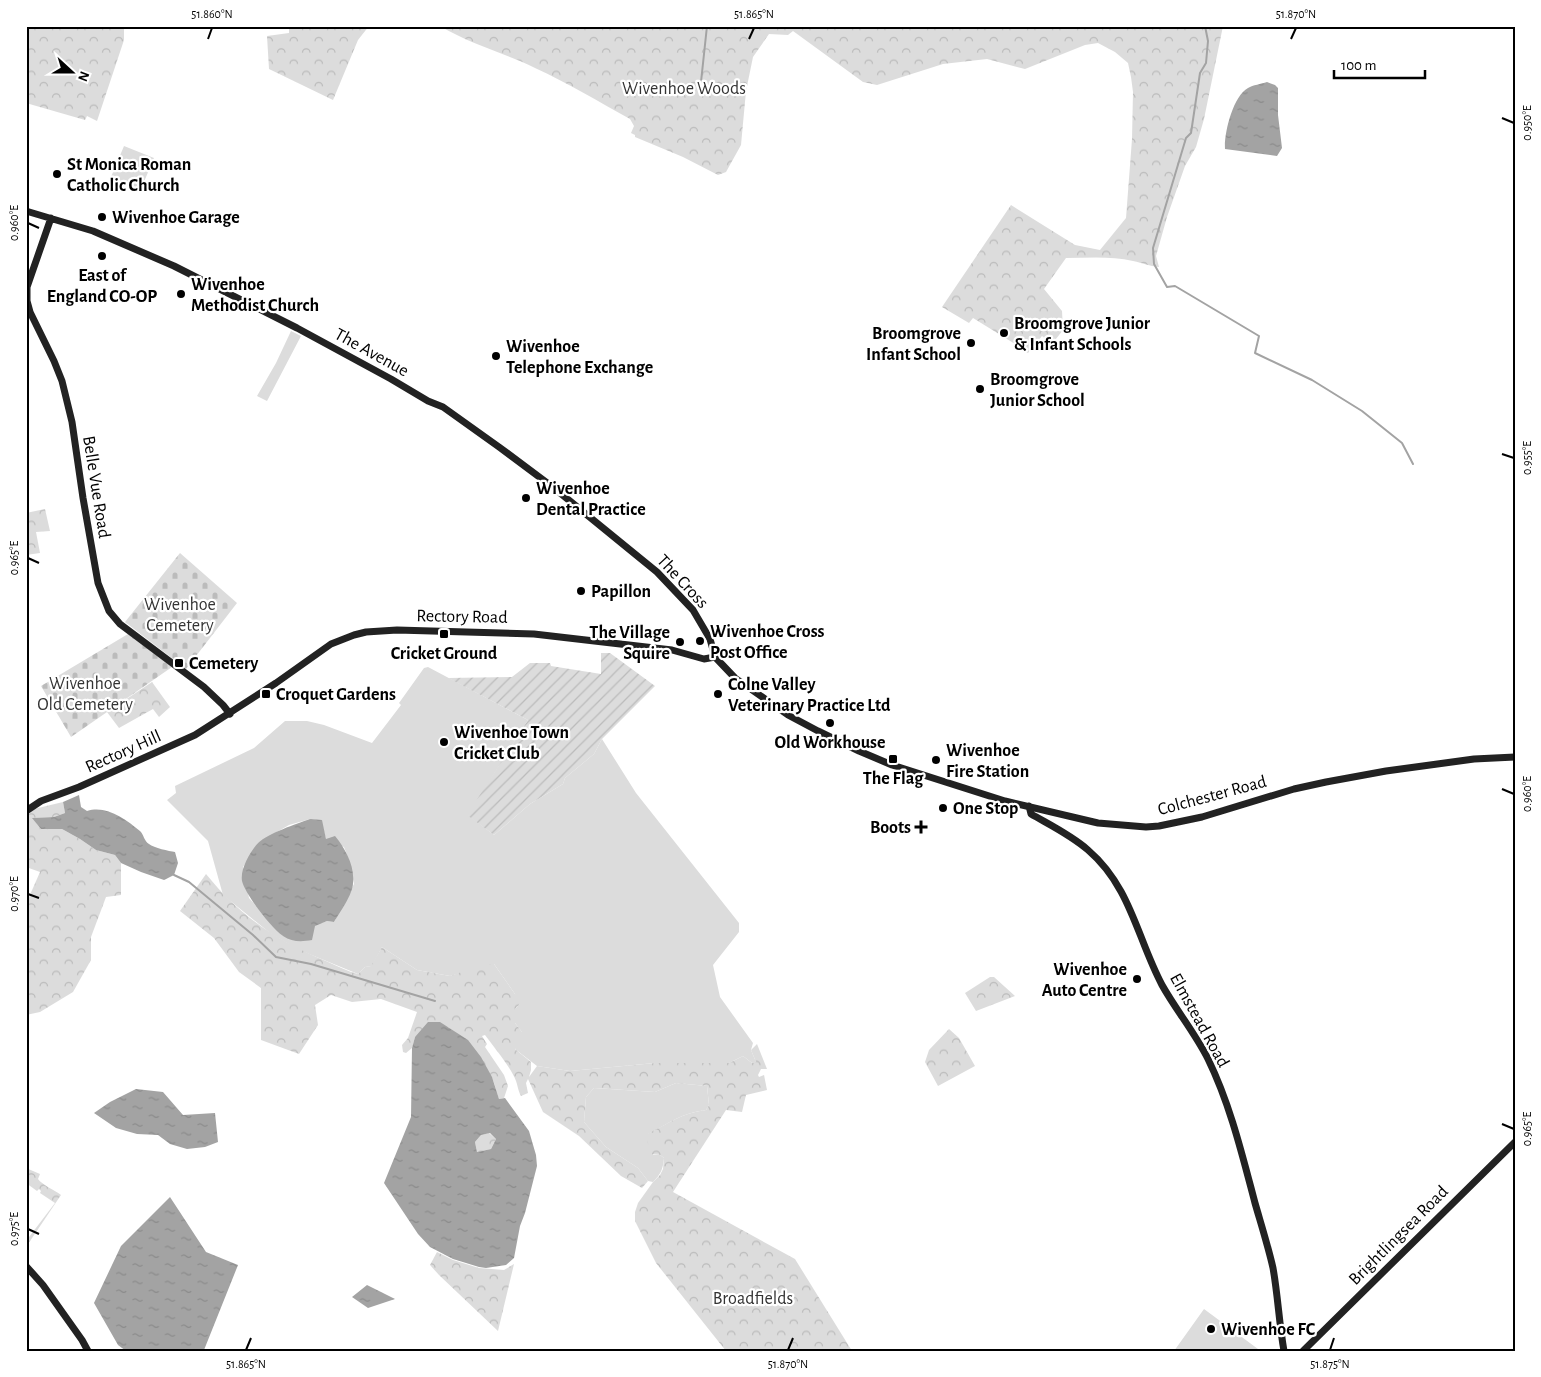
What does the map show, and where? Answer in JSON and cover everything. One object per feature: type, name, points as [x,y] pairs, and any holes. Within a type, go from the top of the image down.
[{"type":"street","name":"The Avenue","points":[[26,212],[93,231],[191,274],[297,328],[442,407],[507,452],[615,536]]},
{"type":"street","name":"Belle Vue Road","points":[[51,218],[27,287],[27,301],[30,312],[54,361],[68,400],[83,498],[102,594],[109,611],[120,624],[204,687],[230,714]]},
{"type":"street","name":"The Cross","points":[[615,536],[663,577],[689,606],[707,633],[715,657]]},
{"type":"street","name":"Rectory Road","points":[[230,714],[331,644],[354,635],[378,631],[429,630],[534,634],[672,650],[704,659],[715,657]]},
{"type":"street","name":"Colchester Road","points":[[715,657],[728,672],[747,688],[788,715],[833,739],[892,765],[975,793],[1104,824],[1135,827],[1159,826],[1202,817],[1294,789],[1326,782],[1450,762],[1515,757]]},
{"type":"street","name":"Rectory Hill","points":[[26,811],[40,802],[79,787],[188,738],[230,714]]},
{"type":"street","name":"Elmstead Road","points":[[1029,806],[1031,814],[1074,839],[1090,851],[1116,881],[1129,906],[1162,984],[1208,1060],[1224,1098],[1236,1136],[1272,1267],[1284,1351]]},
{"type":"street","name":"Brightlingsea Road","points":[[1303,1351],[1515,1142]]},
{"type":"street","points":[[26,1266],[48,1292],[88,1351]]},
{"type":"green space","points":[[26,26],[124,26],[124,40],[97,121],[87,116],[85,120],[26,103]]},
{"type":"green space","points":[[289,26],[369,26],[358,40],[333,100],[269,69],[267,36],[289,33]]},
{"type":"green space","name":"Wivenhoe Woods","points":[[440,26],[1223,26],[1204,119],[1196,147],[1185,166],[1156,256],[1159,267],[1117,258],[1066,258],[1044,289],[1062,311],[1063,330],[1052,344],[1042,336],[1028,353],[1014,347],[1015,344],[973,318],[969,323],[942,307],[1011,205],[1075,245],[1100,250],[1126,218],[1132,139],[1133,92],[1128,63],[1115,52],[1098,43],[1085,45],[1025,69],[987,59],[943,64],[877,85],[863,82],[793,31],[788,35],[769,34],[753,57],[746,91],[741,145],[726,172],[718,175],[683,157],[635,137],[631,133],[634,126],[630,119],[571,86]]},
{"type":"green space","points":[[124,146],[154,158],[141,189],[111,177]]},
{"type":"green space","points":[[291,331],[301,336],[267,401],[257,396],[276,363]]},
{"type":"green space","points":[[45,509],[50,531],[36,532],[40,553],[26,555],[26,513]]},
{"type":"green space","name":"Wivenhoe Cemetery","points":[[180,553],[237,603],[186,669],[125,622]]},
{"type":"green space","name":"Wivenhoe Old Cemetery","points":[[128,634],[172,667],[71,737],[41,686]]},
{"type":"green space","points":[[601,653],[610,653],[655,686],[602,739],[594,754],[565,778],[563,784],[530,804],[494,835],[467,815],[528,720],[448,678],[512,677],[530,663],[550,663],[551,666],[601,674]]},
{"type":"green space","points":[[428,667],[528,720],[468,815],[494,835],[530,804],[563,784],[565,778],[594,754],[602,739],[636,793],[739,923],[739,932],[713,965],[720,997],[753,1043],[751,1050],[756,1062],[752,1063],[743,1056],[729,1063],[655,1063],[570,1071],[537,1066],[515,1049],[522,1032],[515,1023],[515,1009],[520,1004],[494,964],[450,976],[417,970],[382,947],[372,966],[365,967],[358,974],[297,949],[270,933],[223,895],[208,841],[167,800],[176,793],[175,786],[254,748],[285,721],[307,721],[324,725],[372,743],[401,705],[399,703],[424,668]],"holes":[[[310,819],[323,828],[326,839],[344,847],[354,884],[334,922],[327,921],[283,936],[249,898],[243,867],[258,843],[289,825]]]},
{"type":"green space","points":[[152,682],[170,707],[159,717],[153,709],[119,728],[107,712]]},
{"type":"green space","points":[[63,802],[65,813],[54,817],[33,818],[41,829],[62,829],[96,850],[115,855],[121,863],[121,895],[106,897],[91,937],[91,960],[73,992],[40,1012],[26,1015],[26,904],[40,872],[26,867],[26,815],[34,809]]},
{"type":"green space","name":"Broadfields","points":[[206,874],[232,902],[260,926],[291,945],[354,973],[358,974],[365,967],[371,966],[382,947],[417,970],[450,976],[485,964],[494,964],[515,994],[522,996],[520,1004],[515,1009],[515,1023],[522,1032],[523,1041],[515,1049],[531,1062],[529,1077],[537,1066],[570,1071],[655,1063],[729,1063],[743,1056],[752,1063],[756,1062],[751,1050],[757,1044],[767,1069],[761,1069],[758,1075],[759,1077],[764,1075],[767,1090],[746,1095],[742,1112],[726,1110],[673,1192],[795,1259],[852,1351],[726,1351],[656,1263],[635,1221],[638,1203],[663,1169],[664,1158],[660,1155],[649,1154],[647,1134],[682,1116],[706,1110],[709,1105],[707,1086],[676,1083],[655,1092],[594,1088],[586,1097],[584,1122],[606,1147],[638,1168],[648,1181],[642,1188],[621,1176],[579,1136],[543,1112],[528,1079],[526,1083],[528,1093],[521,1096],[511,1070],[485,1035],[482,1036],[487,1044],[485,1047],[504,1075],[508,1086],[504,1098],[499,1099],[492,1079],[478,1056],[448,1027],[415,1037],[412,1048],[406,1053],[403,1052],[402,1045],[408,1038],[417,1012],[381,999],[352,1002],[331,995],[315,1005],[318,1025],[299,1054],[261,1040],[261,988],[239,972],[214,938],[180,911]]},
{"type":"green space","points":[[990,977],[994,977],[1015,996],[976,1011],[965,993]]},
{"type":"green space","points":[[949,1029],[959,1038],[975,1066],[938,1086],[925,1062],[929,1050]]},
{"type":"green space","points":[[676,1083],[707,1086],[709,1105],[706,1110],[682,1116],[648,1134],[653,1155],[660,1155],[664,1158],[658,1176],[653,1182],[648,1181],[638,1168],[606,1147],[584,1122],[586,1097],[594,1088],[655,1092]]},
{"type":"green space","points":[[489,1133],[496,1139],[491,1149],[477,1152],[475,1142],[481,1135]]},
{"type":"green space","points":[[26,1168],[40,1174],[38,1179],[40,1181],[61,1195],[26,1247],[26,1241],[55,1203],[40,1193],[39,1189],[37,1191],[26,1183]]},
{"type":"green space","points":[[437,1252],[453,1260],[479,1268],[504,1270],[514,1264],[498,1331],[430,1265]]},
{"type":"green space","name":"Wivenhoe FC","points":[[1204,1309],[1258,1349],[1257,1351],[1174,1351]]},
{"type":"water","points":[[1267,82],[1278,88],[1278,115],[1282,148],[1277,156],[1225,149],[1230,115],[1238,99],[1248,88]]},
{"type":"water","points":[[79,795],[81,807],[87,811],[102,810],[115,814],[140,831],[149,844],[175,852],[178,863],[174,875],[164,880],[141,872],[121,863],[115,855],[96,850],[62,829],[41,829],[32,818],[54,817],[65,813],[63,802]]},
{"type":"water","points":[[310,819],[322,820],[326,839],[335,836],[342,846],[351,864],[353,883],[349,898],[334,922],[327,921],[315,926],[312,940],[297,941],[283,936],[266,919],[244,887],[242,876],[246,861],[258,843],[276,832]]},
{"type":"water","points":[[428,1022],[440,1022],[468,1040],[481,1057],[492,1077],[499,1099],[505,1098],[529,1131],[537,1166],[520,1226],[514,1258],[506,1265],[486,1268],[479,1267],[453,1259],[430,1247],[418,1234],[384,1183],[411,1117],[412,1048],[415,1037]],"holes":[[[490,1133],[496,1139],[491,1149],[477,1152],[475,1142],[481,1135]]]},
{"type":"water","points":[[136,1089],[163,1092],[183,1115],[215,1113],[218,1142],[205,1147],[187,1149],[170,1144],[158,1135],[137,1134],[116,1128],[94,1113],[110,1102]]},
{"type":"water","points":[[170,1197],[206,1252],[238,1265],[204,1350],[126,1351],[118,1345],[94,1303],[121,1246]]},
{"type":"water","points":[[367,1285],[395,1299],[368,1308],[352,1297]]},
{"type":"waterway","points":[[701,82],[707,26]]},
{"type":"waterway","points":[[1205,26],[1208,41],[1206,63],[1200,73],[1191,133],[1186,138],[1153,248],[1154,264],[1167,287],[1175,286],[1259,336],[1255,353],[1312,380],[1362,411],[1402,443],[1413,464]]},
{"type":"waterway","points":[[174,875],[189,882],[253,935],[276,957],[311,964],[435,1001]]},
{"type":"place","name":"St Monica Roman Catholic Church","points":[[57,174]]},
{"type":"place","name":"Wivenhoe Garage","points":[[102,217]]},
{"type":"place","name":"East of England CO-OP","points":[[102,256]]},
{"type":"place","name":"Wivenhoe Methodist Church","points":[[181,294]]},
{"type":"place","name":"Broomgrove Junior & Infant Schools","points":[[1004,333]]},
{"type":"place","name":"Broomgrove Infant School","points":[[971,343]]},
{"type":"place","name":"Wivenhoe Telephone Exchange","points":[[496,356]]},
{"type":"place","name":"Broomgrove Junior School","points":[[980,389]]},
{"type":"place","name":"Wivenhoe Dental Practice","points":[[526,498]]},
{"type":"place","name":"Papillon","points":[[581,591]]},
{"type":"place","name":"Cricket Ground","points":[[444,634]]},
{"type":"place","name":"Wivenhoe Cross Post Office","points":[[700,641]]},
{"type":"place","name":"The Village Squire","points":[[680,642]]},
{"type":"place","name":"Cemetery","points":[[179,663]]},
{"type":"place","name":"Croquet Gardens","points":[[266,694]]},
{"type":"place","name":"Colne Valley Veterinary Practice Ltd","points":[[718,694]]},
{"type":"place","name":"Old Workhouse","points":[[830,723]]},
{"type":"place","name":"Wivenhoe Town Cricket Club","points":[[444,742]]},
{"type":"place","name":"The Flag","points":[[893,759]]},
{"type":"place","name":"Wivenhoe Fire Station","points":[[936,760]]},
{"type":"place","name":"One Stop","points":[[943,808]]},
{"type":"place","name":"Boots","points":[[921,827]]},
{"type":"place","name":"Wivenhoe Auto Centre","points":[[1137,979]]},
{"type":"place","name":"Wivenhoe FC","points":[[1211,1329]]}]
